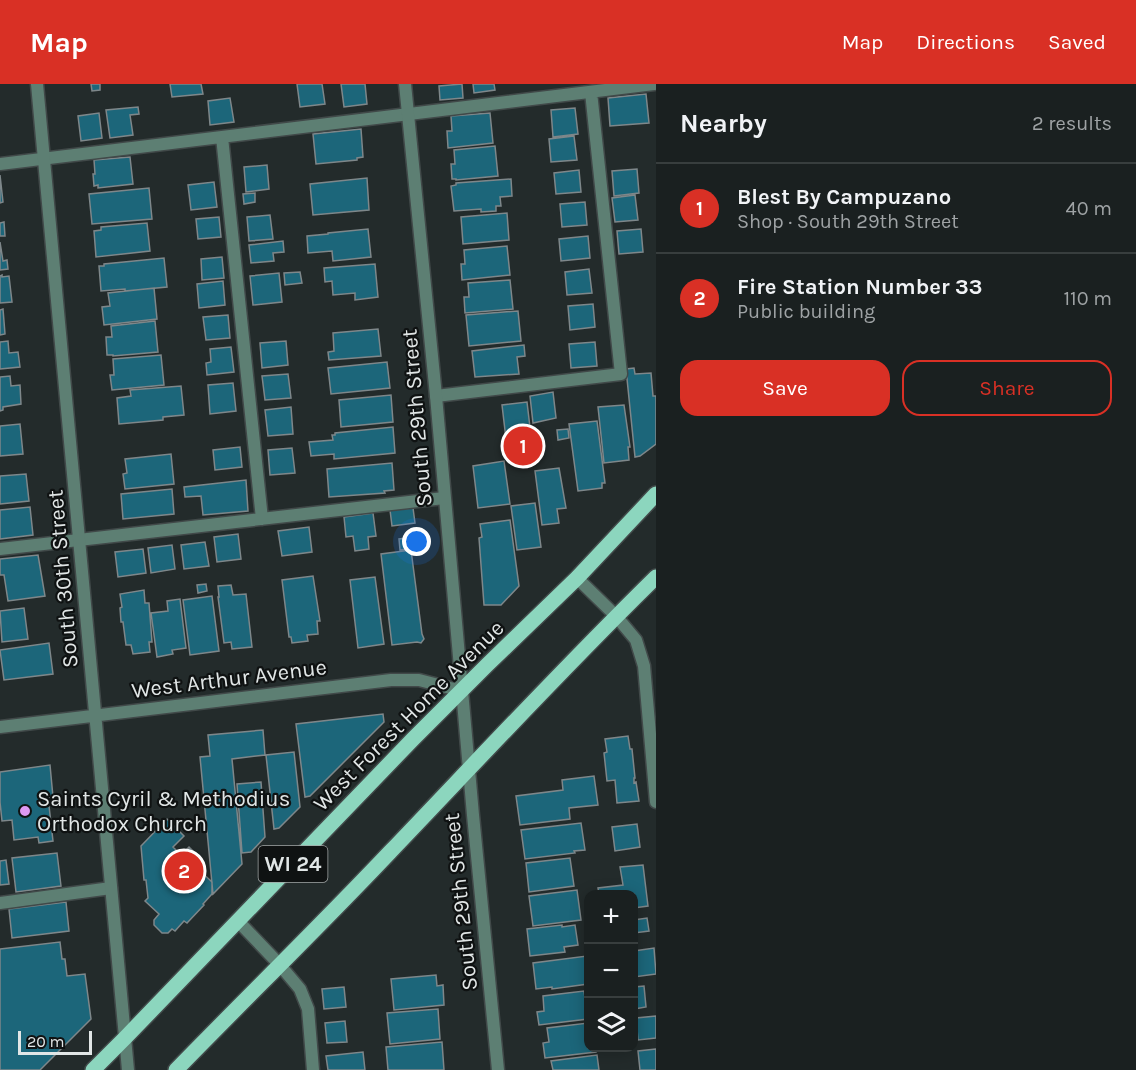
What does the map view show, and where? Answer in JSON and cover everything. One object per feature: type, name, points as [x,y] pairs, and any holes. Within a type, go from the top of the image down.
[{"type":"main road","name":"West Forest Home Avenue","points":[[93,1070],[413,739],[577,578],[656,495]]},
{"type":"main road","name":"WI 24","points":[[176,1070],[356,888],[656,577]]},
{"type":"street","name":"South 30th Street","points":[[37,84],[128,1070]]},
{"type":"street","name":"South 29th Street","points":[[405,84],[498,1070]]},
{"type":"street","points":[[0,164],[654,84]]},
{"type":"street","points":[[436,396],[621,374],[591,92]]},
{"type":"street","points":[[222,137],[262,519]]},
{"type":"street","points":[[0,549],[444,498]]},
{"type":"street","points":[[577,578],[616,616],[636,640],[644,666],[656,802]]},
{"type":"street","name":"West Arthur Avenue","points":[[0,727],[391,680],[418,680],[462,691]]},
{"type":"street","points":[[0,903],[111,888]]},
{"type":"street","points":[[238,921],[300,988],[308,1009],[313,1070]]},
{"type":"building","points":[[91,84],[100,84],[100,90],[92,91]]},
{"type":"building","points":[[170,84],[201,84],[203,94],[172,97]]},
{"type":"building","points":[[297,84],[322,84],[325,104],[300,107]]},
{"type":"building","points":[[341,84],[365,84],[367,104],[344,107]]},
{"type":"building","points":[[462,84],[463,98],[440,100],[439,86]]},
{"type":"building","points":[[473,84],[494,84],[495,90],[474,93]]},
{"type":"building","points":[[646,94],[649,123],[610,126],[608,98]]},
{"type":"building","points":[[230,98],[234,122],[210,125],[208,101]]},
{"type":"building","points":[[138,107],[139,114],[130,115],[133,135],[110,138],[106,110]]},
{"type":"building","points":[[575,108],[578,134],[553,137],[551,110]]},
{"type":"building","points":[[99,113],[102,138],[81,141],[78,116]]},
{"type":"building","points":[[490,113],[493,143],[448,148],[447,131],[452,131],[451,116]]},
{"type":"building","points":[[361,129],[363,157],[357,160],[316,164],[313,134]]},
{"type":"building","points":[[574,136],[577,160],[551,162],[549,139]]},
{"type":"building","points":[[495,146],[498,176],[452,179],[451,164],[455,164],[454,150]]},
{"type":"building","points":[[130,157],[133,184],[98,188],[98,185],[94,186],[94,160]]},
{"type":"building","points":[[267,165],[269,189],[246,192],[244,167]]},
{"type":"building","points":[[637,169],[639,193],[614,196],[612,171]]},
{"type":"building","points":[[579,170],[581,192],[556,194],[554,173]]},
{"type":"building","points":[[0,175],[3,202],[0,203]]},
{"type":"building","points":[[367,178],[369,210],[313,215],[310,184]]},
{"type":"building","points":[[511,179],[512,196],[500,197],[501,206],[496,206],[496,211],[481,212],[481,209],[454,211],[451,186],[456,183]]},
{"type":"building","points":[[214,182],[217,207],[191,210],[188,185]]},
{"type":"building","points":[[149,188],[152,219],[92,224],[89,194]]},
{"type":"building","points":[[255,193],[255,202],[244,204],[243,194]]},
{"type":"building","points":[[635,195],[638,220],[615,222],[612,198]]},
{"type":"building","points":[[585,202],[587,225],[562,227],[560,204]]},
{"type":"building","points":[[507,213],[509,240],[463,244],[461,217]]},
{"type":"building","points":[[270,215],[273,239],[249,241],[247,217]]},
{"type":"building","points":[[219,217],[221,237],[198,239],[196,219]]},
{"type":"building","points":[[4,222],[5,236],[0,236],[0,223]]},
{"type":"building","points":[[147,223],[150,251],[96,257],[94,231],[101,230],[101,227]]},
{"type":"building","points":[[368,229],[371,257],[333,261],[332,251],[308,253],[307,236]]},
{"type":"building","points":[[641,229],[643,252],[619,254],[617,231]]},
{"type":"building","points":[[588,236],[590,258],[561,261],[559,239]]},
{"type":"building","points":[[283,241],[284,252],[273,253],[274,261],[251,263],[249,245]]},
{"type":"building","points":[[0,242],[3,261],[7,260],[8,269],[0,270]]},
{"type":"building","points":[[507,246],[510,275],[462,280],[461,264],[465,264],[464,250]]},
{"type":"building","points":[[222,257],[224,278],[202,280],[201,259]]},
{"type":"building","points":[[164,258],[167,287],[101,291],[99,266]]},
{"type":"building","points":[[375,264],[378,297],[355,300],[355,293],[333,295],[332,281],[325,282],[324,268]]},
{"type":"building","points":[[589,269],[592,293],[567,295],[565,272]]},
{"type":"building","points":[[300,272],[302,283],[285,285],[284,273]]},
{"type":"building","points":[[279,273],[282,302],[253,305],[250,276]]},
{"type":"building","points":[[0,276],[2,277],[9,276],[12,302],[0,303]]},
{"type":"building","points":[[510,280],[513,309],[465,313],[464,297],[469,297],[468,283]]},
{"type":"building","points":[[223,281],[225,305],[199,308],[197,284]]},
{"type":"building","points":[[154,288],[157,319],[104,325],[102,307],[110,306],[108,293]]},
{"type":"building","points":[[593,304],[595,327],[570,330],[568,306]]},
{"type":"building","points":[[3,309],[5,334],[0,335],[0,310]]},
{"type":"building","points":[[518,311],[521,341],[469,346],[466,315]]},
{"type":"building","points":[[228,315],[230,338],[206,340],[203,317]]},
{"type":"building","points":[[155,321],[158,352],[107,355],[106,337],[112,337],[111,326]]},
{"type":"building","points":[[378,329],[381,356],[329,360],[328,352],[334,351],[333,333]]},
{"type":"building","points":[[8,341],[9,353],[18,352],[20,367],[0,369],[0,342]]},
{"type":"building","points":[[286,341],[288,365],[262,368],[260,343]]},
{"type":"building","points":[[595,342],[597,366],[571,368],[569,344]]},
{"type":"building","points":[[524,345],[525,356],[517,357],[519,374],[475,377],[472,351]]},
{"type":"building","points":[[231,347],[234,372],[207,375],[206,363],[211,362],[210,349]]},
{"type":"building","points":[[161,355],[164,385],[112,390],[110,375],[114,375],[113,359]]},
{"type":"building","points":[[387,362],[390,388],[331,394],[328,368]]},
{"type":"building","points":[[634,368],[635,374],[651,373],[653,396],[656,396],[656,444],[635,457],[626,369]]},
{"type":"building","points":[[288,374],[291,398],[265,400],[262,376]]},
{"type":"building","points":[[10,376],[11,386],[20,385],[21,404],[3,407],[0,411],[0,377]]},
{"type":"building","points":[[233,383],[236,411],[210,414],[208,385]]},
{"type":"building","points":[[181,386],[184,415],[163,417],[163,420],[119,424],[117,398],[131,396],[130,390]]},
{"type":"building","points":[[553,392],[556,418],[533,423],[530,396]]},
{"type":"building","points":[[391,395],[393,422],[341,427],[339,400]]},
{"type":"building","points":[[527,402],[531,436],[506,439],[502,405]]},
{"type":"building","points":[[624,405],[630,447],[628,447],[629,460],[604,463],[598,407]]},
{"type":"building","points":[[291,407],[293,434],[268,436],[265,410]]},
{"type":"building","points":[[597,421],[605,483],[602,483],[602,488],[578,491],[569,424]]},
{"type":"building","points":[[20,424],[23,454],[0,456],[0,426]]},
{"type":"building","points":[[393,427],[395,453],[334,459],[334,454],[311,456],[309,442],[333,440],[332,435],[335,433]]},
{"type":"building","points":[[568,429],[569,438],[558,440],[557,430]]},
{"type":"building","points":[[240,447],[242,467],[215,470],[213,450]]},
{"type":"building","points":[[292,448],[295,473],[270,475],[268,450]]},
{"type":"building","points":[[171,454],[174,484],[125,489],[123,474],[127,473],[125,459]]},
{"type":"building","points":[[504,461],[510,504],[478,508],[473,466]]},
{"type":"building","points":[[392,463],[394,490],[384,491],[385,493],[329,497],[327,469]]},
{"type":"building","points":[[559,468],[566,508],[557,509],[559,523],[542,525],[535,471]]},
{"type":"building","points":[[26,474],[29,501],[0,504],[0,476]]},
{"type":"building","points":[[246,480],[248,511],[203,515],[201,496],[185,497],[184,487]]},
{"type":"building","points":[[172,489],[174,514],[123,519],[121,494]]},
{"type":"building","points":[[535,503],[541,547],[517,550],[511,506]]},
{"type":"building","points":[[30,507],[33,535],[0,539],[0,510]]},
{"type":"building","points":[[413,508],[415,523],[392,526],[390,510]]},
{"type":"building","points":[[373,513],[376,536],[368,537],[369,549],[355,551],[353,536],[346,537],[344,517]]},
{"type":"building","points":[[510,520],[519,586],[501,605],[484,605],[480,524]]},
{"type":"building","points":[[309,527],[312,552],[282,556],[278,531]]},
{"type":"building","points":[[238,534],[241,559],[217,562],[214,537]]},
{"type":"building","points":[[414,537],[415,548],[400,550],[399,539]]},
{"type":"building","points":[[205,542],[209,566],[184,569],[181,545]]},
{"type":"building","points":[[172,545],[175,569],[151,573],[148,548]]},
{"type":"building","points":[[143,549],[146,573],[118,577],[115,552]]},
{"type":"building","points":[[411,550],[424,639],[421,643],[392,645],[381,554]]},
{"type":"building","points":[[38,555],[45,596],[8,601],[4,575],[0,575],[0,559]]},
{"type":"building","points":[[313,576],[320,621],[317,621],[318,634],[307,635],[308,641],[292,643],[289,637],[282,580]]},
{"type":"building","points":[[375,577],[384,644],[358,648],[350,580]]},
{"type":"building","points":[[206,584],[207,591],[198,593],[197,585]]},
{"type":"building","points":[[231,585],[233,595],[246,594],[252,647],[232,649],[231,642],[224,643],[218,586]]},
{"type":"building","points":[[144,590],[145,603],[149,603],[152,642],[149,642],[150,652],[133,654],[131,645],[126,645],[123,622],[121,622],[120,594]]},
{"type":"building","points":[[212,596],[219,651],[190,655],[183,600]]},
{"type":"building","points":[[180,599],[186,648],[172,650],[173,654],[157,657],[151,613],[168,611],[167,601]]},
{"type":"building","points":[[24,608],[28,639],[2,642],[0,611]]},
{"type":"building","points":[[49,643],[53,674],[4,680],[0,650]]},
{"type":"building","points":[[383,714],[384,722],[310,796],[305,797],[296,724]]},
{"type":"building","points":[[263,730],[265,755],[232,759],[242,864],[213,894],[200,757],[210,756],[208,735]]},
{"type":"building","points":[[628,736],[630,749],[632,749],[634,783],[636,782],[639,801],[617,803],[615,780],[607,781],[605,739]]},
{"type":"building","points":[[294,752],[300,807],[279,828],[274,829],[266,755]]},
{"type":"building","name":"Saints Cyril & Methodius Orthodox Church","points":[[50,765],[53,797],[48,797],[53,841],[39,843],[38,837],[14,840],[12,820],[2,821],[0,772]]},
{"type":"building","points":[[594,776],[598,805],[569,808],[570,819],[520,825],[516,796],[563,790],[562,780]]},
{"type":"building","points":[[261,782],[265,837],[251,852],[242,853],[237,784]]},
{"type":"building","points":[[167,819],[184,836],[173,847],[181,855],[189,847],[202,860],[195,866],[212,882],[212,894],[187,923],[184,921],[175,931],[172,929],[168,933],[162,933],[154,925],[154,920],[159,914],[145,901],[148,898],[141,846]]},
{"type":"building","points":[[581,823],[585,850],[525,859],[521,830]]},
{"type":"building","points":[[637,824],[640,847],[615,851],[612,827]]},
{"type":"building","points":[[57,853],[61,886],[16,892],[12,858]]},
{"type":"building","points":[[570,858],[574,886],[529,892],[526,863]]},
{"type":"building","points":[[6,860],[9,884],[0,885],[0,861]]},
{"type":"building","points":[[643,865],[648,906],[638,907],[638,890],[598,890],[598,888],[623,885],[620,867]]},
{"type":"building","points":[[577,890],[581,920],[533,926],[529,896]]},
{"type":"building","points":[[66,902],[69,931],[12,938],[9,909]]},
{"type":"building","points":[[647,918],[649,931],[638,932],[638,919]]},
{"type":"building","points":[[562,925],[562,927],[575,925],[578,945],[564,947],[565,952],[530,956],[527,929]]},
{"type":"building","points":[[60,942],[67,976],[85,974],[91,1019],[40,1070],[0,1070],[0,949]]},
{"type":"building","points":[[654,948],[656,974],[638,976],[638,950]]},
{"type":"building","points":[[584,956],[584,985],[536,989],[533,963]]},
{"type":"building","points":[[436,975],[437,986],[443,985],[444,1005],[394,1010],[391,979]]},
{"type":"building","points":[[644,986],[646,1007],[638,1008],[638,987]]},
{"type":"building","points":[[344,987],[346,1007],[324,1009],[322,989]]},
{"type":"building","points":[[584,991],[584,1019],[539,1025],[537,1012],[544,1011],[543,996]]},
{"type":"building","points":[[438,1009],[440,1039],[390,1044],[387,1013]]},
{"type":"building","points":[[656,1016],[656,1038],[638,1040],[638,1018]]},
{"type":"building","points":[[345,1021],[347,1042],[327,1043],[325,1023]]},
{"type":"building","points":[[584,1023],[584,1052],[596,1052],[545,1058],[543,1043],[549,1042],[547,1028]]},
{"type":"building","points":[[442,1042],[444,1070],[388,1070],[386,1047]]},
{"type":"building","points":[[656,1049],[656,1070],[640,1070],[638,1051]]},
{"type":"building","points":[[363,1052],[365,1070],[328,1070],[326,1056]]},
{"type":"building","points":[[597,1055],[599,1070],[553,1070],[551,1061]]},
{"type":"place","name":"Blest By Campuzano","points":[[523,446]]},
{"type":"place","name":"Saints Cyril & Methodius Orthodox Church","points":[[25,811]]},
{"type":"place","name":"Fire Station Number 33","points":[[184,871]]}]
